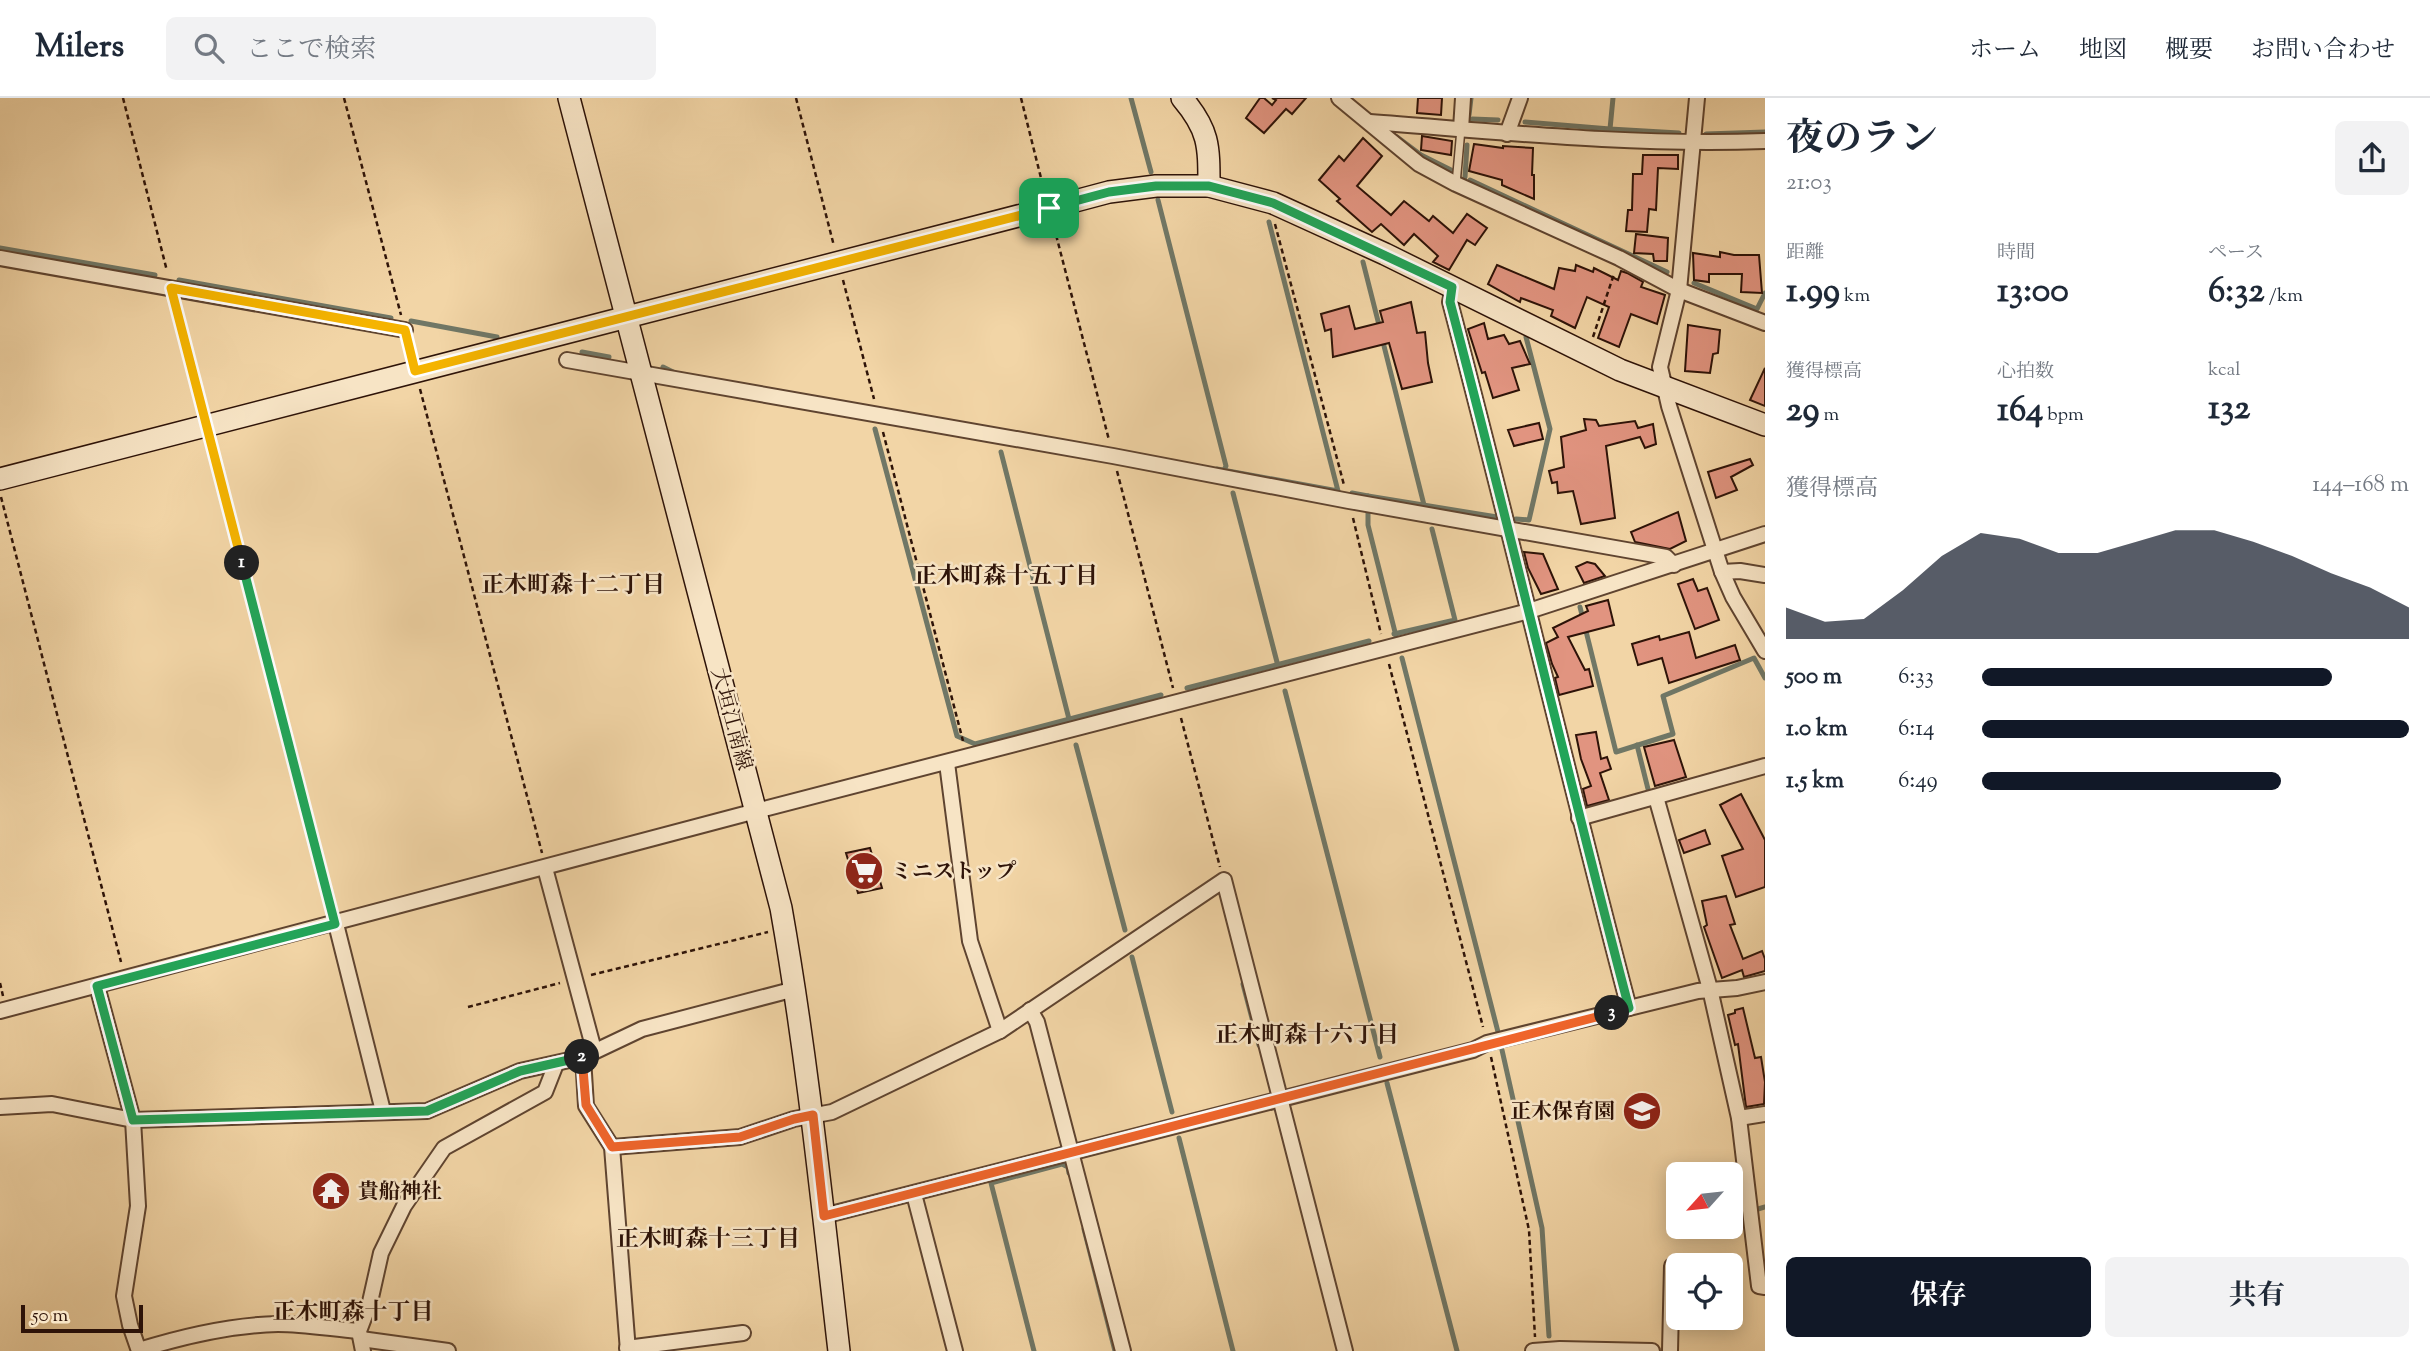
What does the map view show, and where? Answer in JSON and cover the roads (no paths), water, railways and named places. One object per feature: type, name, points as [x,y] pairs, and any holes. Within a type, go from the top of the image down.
[{"type":"street","name":"大垣江南線","points":[[569,98],[785,928],[813,1115],[839,1351]]},
{"type":"street","points":[[1182,98],[1202,122],[1209,150],[1209,186]]},
{"type":"street","points":[[1339,98],[1419,164],[1456,184],[1619,258],[1679,290],[1764,320]]},
{"type":"street","points":[[1461,129],[1463,98]]},
{"type":"street","points":[[1507,134],[1520,98]]},
{"type":"street","points":[[1697,98],[1679,290],[1660,367],[1663,387],[1722,572],[1733,597],[1765,651]]},
{"type":"street","points":[[1370,122],[1507,134],[1693,144],[1765,141]]},
{"type":"street","points":[[0,479],[1109,192],[1144,187],[1209,186],[1273,203],[1620,370],[1765,425]]},
{"type":"street","points":[[0,258],[405,330]]},
{"type":"street","points":[[1452,287],[1450,302],[1510,529],[1579,818],[1629,1008]]},
{"type":"street","points":[[567,360],[1666,557],[1674,565]]},
{"type":"street","points":[[0,1011],[756,811],[1530,611],[1765,534]]},
{"type":"street","points":[[1722,572],[1740,571],[1765,575]]},
{"type":"street","points":[[947,763],[971,941],[1000,1031]]},
{"type":"street","points":[[1579,818],[1765,766]]},
{"type":"street","points":[[1656,797],[1710,989],[1739,1118],[1759,1286],[1765,1287]]},
{"type":"street","points":[[545,868],[574,979],[588,1054],[586,1105],[612,1147],[627,1350],[743,1333]]},
{"type":"street","points":[[612,1147],[740,1137],[794,1119],[832,1112],[1000,1031],[1224,880],[1345,1351]]},
{"type":"street","points":[[335,924],[383,1111]]},
{"type":"street","points":[[824,1216],[1472,1050],[1487,1043],[1710,989],[1737,988],[1765,982]]},
{"type":"street","points":[[97,986],[133,1120],[138,1206],[124,1297],[139,1351],[172,1340],[231,1327],[280,1324],[361,1340],[448,1351]]},
{"type":"street","points":[[0,1107],[52,1104],[133,1120],[427,1111],[520,1071],[588,1054],[642,1029],[795,989]]},
{"type":"street","points":[[1030,1010],[1037,1022],[1123,1351]]},
{"type":"street","points":[[361,1340],[381,1253],[404,1206],[444,1147],[545,1092],[556,1064]]},
{"type":"street","points":[[1739,1118],[1765,1114]]},
{"type":"street","points":[[914,1194],[955,1351]]},
{"type":"street","points":[[1670,1330],[1670,1351]]},
{"type":"street","points":[[1535,1351],[1652,1351]]},
{"type":"lane","points":[[1456,184],[1461,129]]},
{"type":"waterway","points":[[1131,98],[1151,172]]},
{"type":"waterway","points":[[1469,115],[1471,98]]},
{"type":"waterway","points":[[1613,98],[1610,129],[1679,133]]},
{"type":"waterway","points":[[1472,119],[1498,120]]},
{"type":"waterway","points":[[1525,122],[1610,129]]},
{"type":"waterway","points":[[1706,134],[1765,132]]},
{"type":"waterway","points":[[1397,137],[1421,155],[1451,170]]},
{"type":"waterway","points":[[1465,177],[1467,145]]},
{"type":"waterway","points":[[1470,180],[1667,272]]},
{"type":"waterway","points":[[1158,200],[1226,466],[1224,470]]},
{"type":"waterway","points":[[1217,469],[1338,491],[1269,222]]},
{"type":"waterway","points":[[0,248],[155,275]]},
{"type":"waterway","points":[[1363,262],[1380,329]]},
{"type":"waterway","points":[[179,280],[391,318]]},
{"type":"waterway","points":[[1694,283],[1757,309],[1765,293]]},
{"type":"waterway","points":[[411,321],[497,337]]},
{"type":"waterway","points":[[1516,519],[1529,520],[1550,429],[1526,337]]},
{"type":"waterway","points":[[1382,338],[1424,505]]},
{"type":"waterway","points":[[582,352],[609,357]]},
{"type":"waterway","points":[[663,367],[675,373]]},
{"type":"waterway","points":[[875,429],[957,736],[975,744],[1161,695]]},
{"type":"waterway","points":[[1001,452],[1069,719]]},
{"type":"waterway","points":[[1233,493],[1278,666]]},
{"type":"waterway","points":[[1352,493],[1368,498]]},
{"type":"waterway","points":[[1368,496],[1497,517]]},
{"type":"waterway","points":[[1368,510],[1368,525],[1396,636]]},
{"type":"waterway","points":[[1394,634],[1455,620],[1432,529]]},
{"type":"waterway","points":[[1580,607],[1616,752],[1673,734],[1663,696],[1754,658],[1765,678]]},
{"type":"waterway","points":[[1187,688],[1369,641]]},
{"type":"waterway","points":[[1402,658],[1498,1032]]},
{"type":"waterway","points":[[1285,691],[1380,1057]]},
{"type":"waterway","points":[[1076,745],[1125,930]]},
{"type":"waterway","points":[[1637,745],[1648,789]]},
{"type":"waterway","points":[[1132,957],[1172,1112]]},
{"type":"waterway","points":[[1243,984],[1259,1045]]},
{"type":"waterway","points":[[1502,1050],[1542,1228],[1549,1336]]},
{"type":"waterway","points":[[1387,1083],[1457,1351]]},
{"type":"waterway","points":[[1179,1138],[1233,1351]]},
{"type":"waterway","points":[[1034,1351],[991,1183],[1062,1164],[1068,1167],[1069,1173]]},
{"type":"waterway","points":[[1758,1209],[1765,1207]]},
{"type":"waterway","points":[[1084,1229],[1115,1351]]},
{"type":"place","name":"ミニストップ","points":[[864,871]]},
{"type":"place","name":"正木保育園","points":[[1642,1111]]},
{"type":"place","name":"貴船神社","points":[[331,1191]]},
{"type":"district","name":"正木町森十五丁目","points":[[1006,575]]},
{"type":"district","name":"正木町森十二丁目","points":[[573,584]]},
{"type":"district","name":"正木町森十六丁目","points":[[1307,1034]]},
{"type":"district","name":"正木町森十三丁目","points":[[708,1238]]},
{"type":"district","name":"正木町森十丁目","points":[[353,1311]]}]
